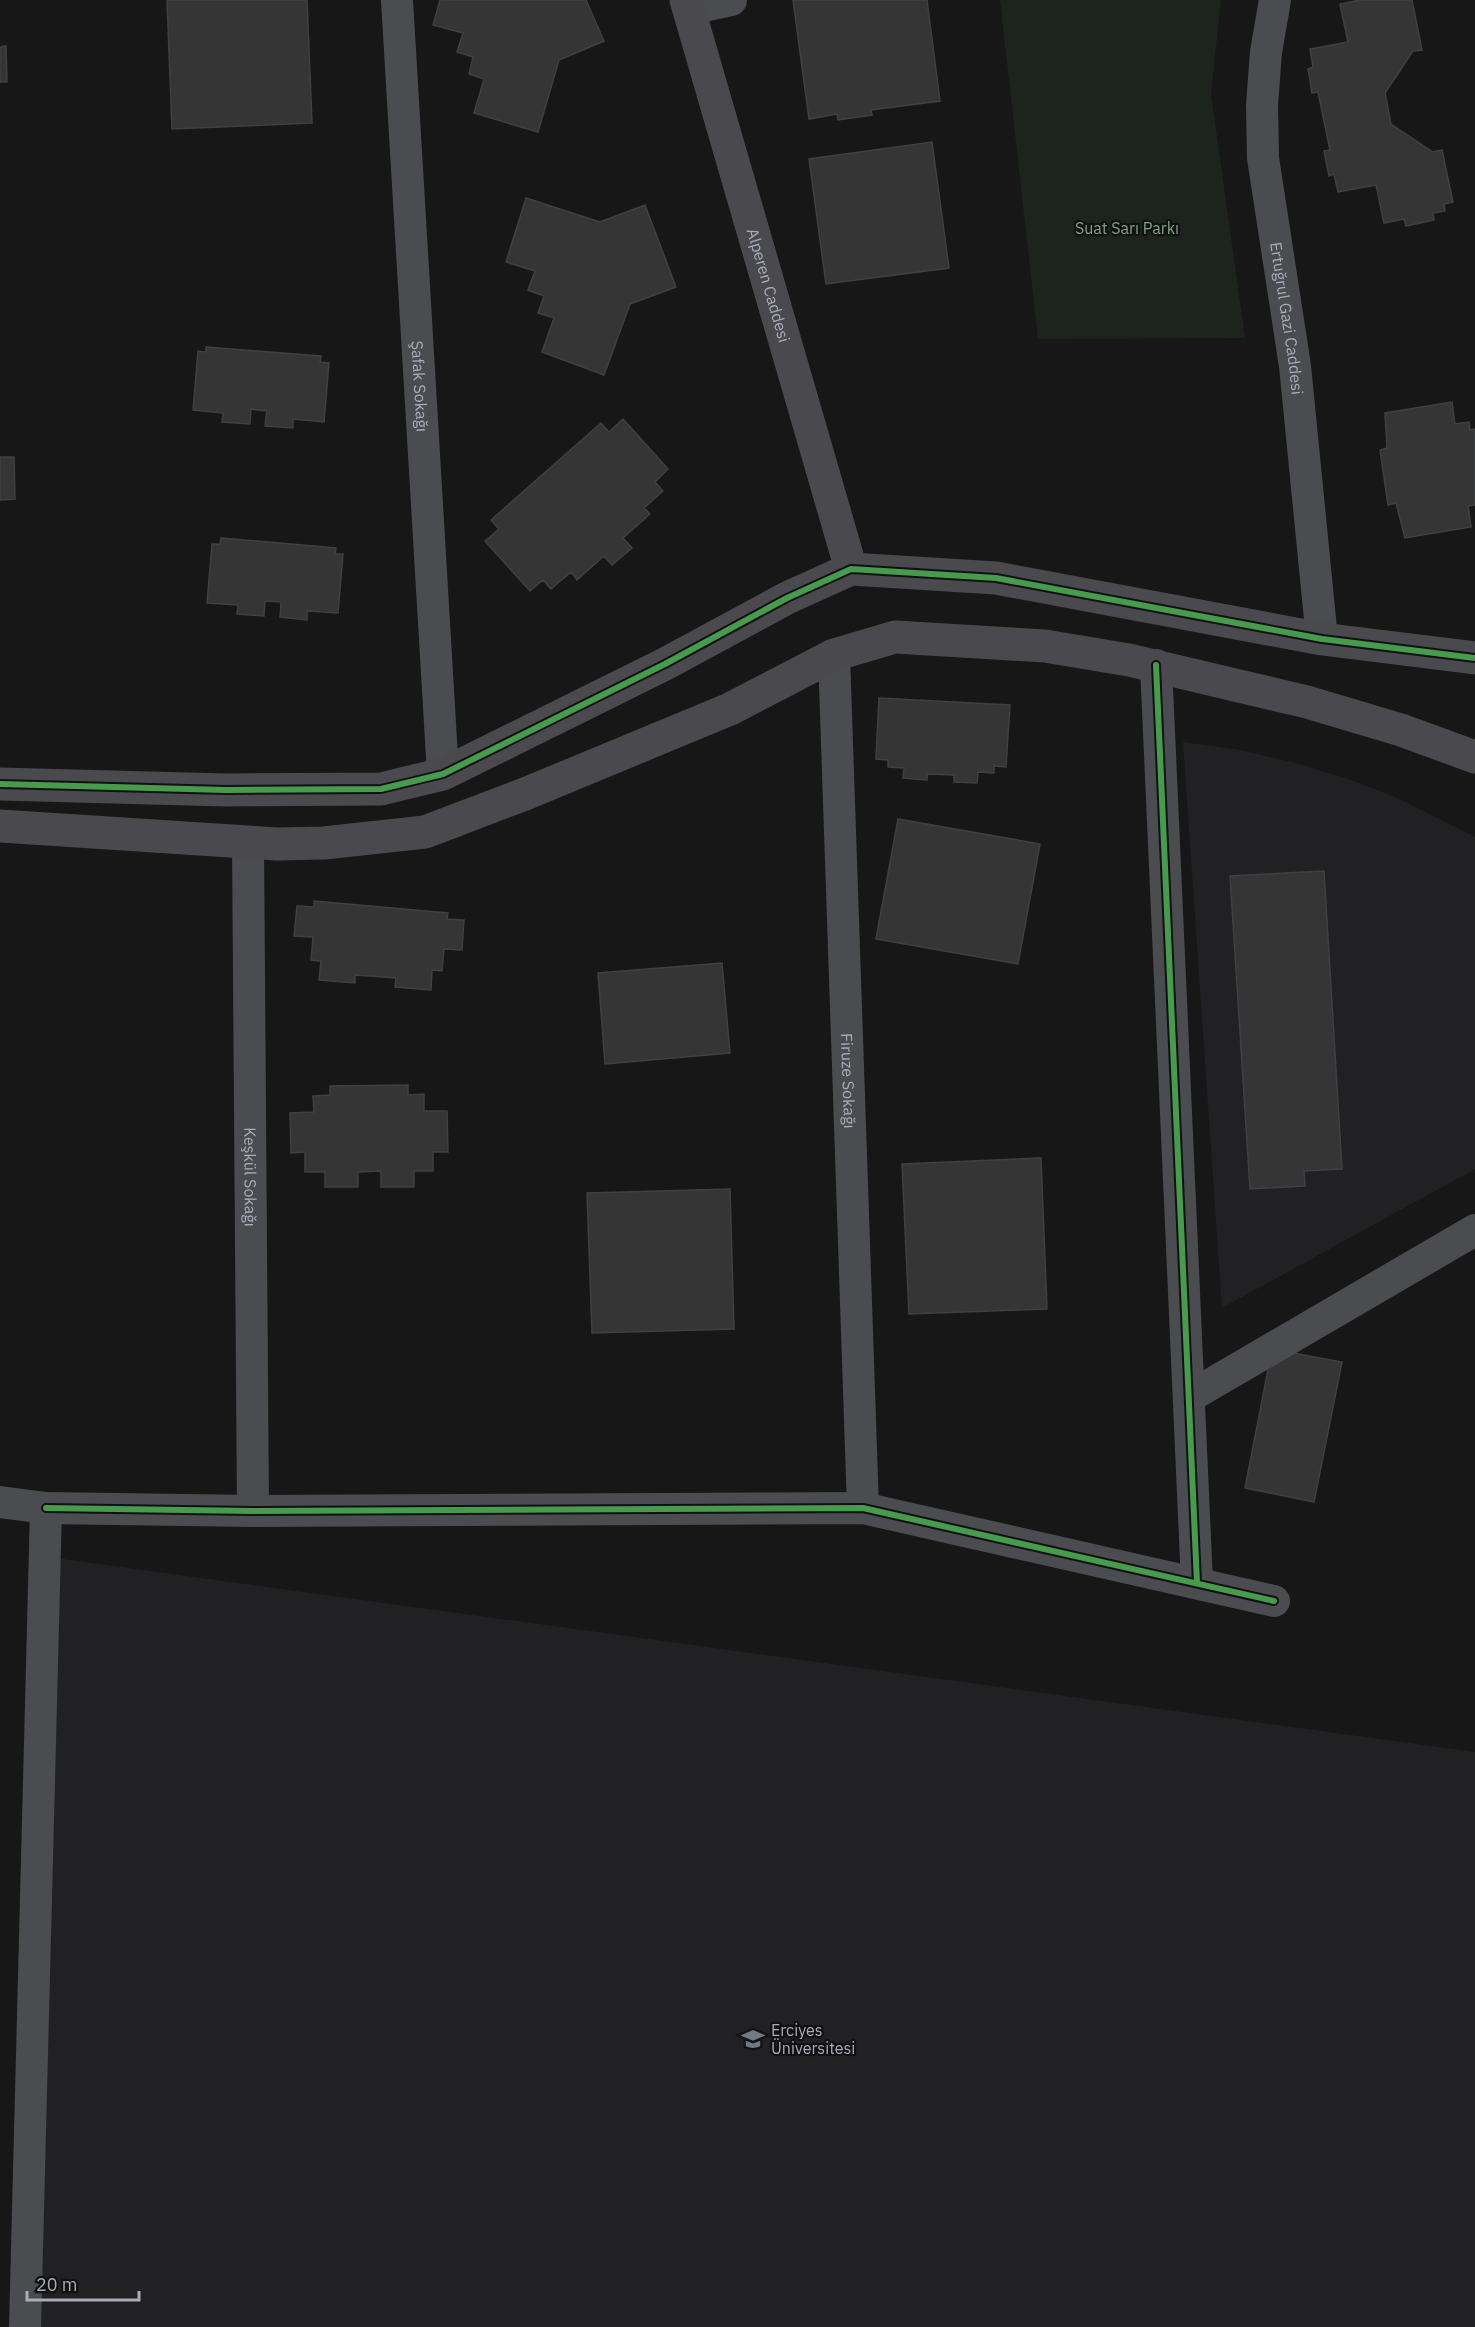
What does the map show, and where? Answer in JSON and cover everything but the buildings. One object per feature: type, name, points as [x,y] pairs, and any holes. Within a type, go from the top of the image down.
[{"type":"street","name":"Şafak Sokağı","points":[[397,0],[442,774]]},
{"type":"street","points":[[687,4],[731,0]]},
{"type":"street","name":"Ertuğrul Gazi Caddesi","points":[[1275,0],[1263,84],[1263,158],[1295,366],[1322,639]]},
{"type":"street","name":"Alperen Caddesi","points":[[687,4],[851,569]]},
{"type":"street","points":[[0,784],[226,790],[381,789],[442,774],[665,664],[787,597],[851,569],[996,578],[1322,639],[1475,658]]},
{"type":"street","points":[[0,826],[248,843],[324,843],[425,832],[525,794],[730,709],[834,655],[895,637],[1045,646],[1156,665],[1307,702],[1401,730],[1475,757]]},
{"type":"street","name":"Firuze Sokağı","points":[[834,655],[864,1508]]},
{"type":"street","points":[[1156,665],[1197,1583]]},
{"type":"street","name":"Keşkül Sokağı","points":[[248,843],[253,1511]]},
{"type":"street","points":[[1188,1397],[1475,1230]]},
{"type":"street","points":[[0,1502],[46,1508],[253,1511],[864,1508],[1274,1601]]},
{"type":"street","points":[[25,2327],[46,1508]]},
{"type":"shaded area","points":[[1183,742],[1240,750],[1296,763],[1351,780],[1395,797],[1475,837],[1475,1169],[1222,1308]]},
{"type":"shaded area","name":"Erciyes Üniversitesi","points":[[48,1557],[1475,1752],[1475,2327],[20,2327]]},
{"type":"green space","name":"Suat Sarı Parkı","points":[[1000,0],[1221,0],[1211,94],[1245,338],[1038,339]]},
{"type":"cycle path","points":[[0,784],[226,790],[381,789],[443,774],[665,664],[787,598],[851,569],[996,578],[1322,639],[1475,658]]},
{"type":"cycle path","points":[[1156,665],[1197,1583]]},
{"type":"cycle path","points":[[46,1508],[253,1511],[863,1508],[1274,1601]]},
{"type":"place","name":"Erciyes Üniversitesi","points":[[753,2039]]}]
